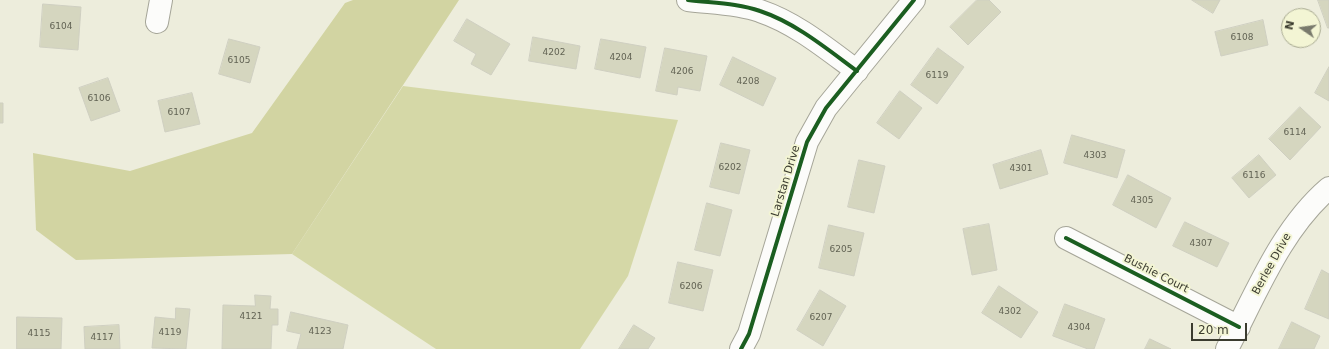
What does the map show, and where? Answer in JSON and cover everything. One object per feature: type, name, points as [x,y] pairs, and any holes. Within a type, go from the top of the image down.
[{"type":"street","points":[[157,22],[161,0]]},
{"type":"street","points":[[688,0],[741,6],[778,18],[815,40],[857,71]]},
{"type":"street","name":"Larstan Drive","points":[[741,349],[749,334],[807,142],[826,108],[914,0]]},
{"type":"street","name":"Berlee Drive","points":[[1228,349],[1284,240],[1300,216],[1329,188]]},
{"type":"street","name":"Bushie Court","points":[[1066,238],[1239,327]]},
{"type":"green space","points":[[353,0],[459,0],[292,254],[76,260],[36,230],[33,153],[130,171],[252,133],[345,3]]},
{"type":"green space","points":[[403,86],[678,120],[628,276],[580,349],[436,349],[292,254]]},
{"type":"building","points":[[977,0],[989,0],[1001,12],[968,45],[950,27]]},
{"type":"building","points":[[1192,0],[1220,0],[1213,13]]},
{"type":"building","points":[[1318,0],[1329,0],[1329,28],[1328,28]]},
{"type":"building","points":[[43,4],[81,7],[78,50],[40,47]]},
{"type":"building","points":[[467,19],[510,44],[491,75],[471,64],[476,54],[454,41]]},
{"type":"building","points":[[1263,20],[1268,45],[1221,56],[1215,32]]},
{"type":"building","points":[[533,37],[580,46],[576,69],[529,61]]},
{"type":"building","points":[[229,39],[260,47],[250,83],[219,74]]},
{"type":"building","points":[[601,39],[646,47],[640,78],[595,69]]},
{"type":"building","points":[[665,48],[707,56],[700,91],[678,87],[677,95],[656,91]]},
{"type":"building","points":[[938,48],[964,67],[937,104],[911,85]]},
{"type":"building","points":[[733,57],[776,78],[763,106],[720,85]]},
{"type":"building","points":[[1329,67],[1329,101],[1315,93]]},
{"type":"building","points":[[108,78],[120,111],[91,121],[79,88]]},
{"type":"building","points":[[900,91],[922,108],[899,139],[877,123]]},
{"type":"building","points":[[192,93],[200,124],[165,132],[158,101]]},
{"type":"building","points":[[0,103],[3,103],[3,123],[0,123]]},
{"type":"building","points":[[1300,107],[1321,127],[1290,160],[1269,139]]},
{"type":"building","points":[[1072,135],[1125,150],[1117,178],[1064,163]]},
{"type":"building","points":[[721,143],[750,150],[739,194],[710,187]]},
{"type":"building","points":[[1041,150],[1048,174],[1000,189],[993,165]]},
{"type":"building","points":[[1259,155],[1276,175],[1249,198],[1232,178]]},
{"type":"building","points":[[859,160],[885,166],[874,213],[848,207]]},
{"type":"building","points":[[1128,175],[1171,198],[1156,228],[1113,205]]},
{"type":"building","points":[[707,203],[732,210],[720,256],[695,250]]},
{"type":"building","points":[[1185,222],[1229,243],[1217,267],[1173,246]]},
{"type":"building","points":[[989,224],[997,270],[972,275],[963,229]]},
{"type":"building","points":[[829,225],[864,233],[854,276],[819,268]]},
{"type":"building","points":[[678,262],[713,270],[703,311],[669,303]]},
{"type":"building","points":[[1322,270],[1329,274],[1329,319],[1305,309]]},
{"type":"building","points":[[999,286],[1038,312],[1021,338],[982,313]]},
{"type":"building","points":[[820,290],[846,306],[823,346],[797,330]]},
{"type":"building","points":[[255,295],[271,296],[270,309],[278,309],[278,325],[272,325],[271,349],[222,349],[223,305],[255,306]]},
{"type":"building","points":[[1065,304],[1105,319],[1094,349],[1088,349],[1053,336]]},
{"type":"building","points":[[176,308],[190,309],[186,349],[152,348],[155,317],[175,319]]},
{"type":"building","points":[[291,312],[348,325],[343,349],[297,349],[301,334],[287,331]]},
{"type":"building","points":[[17,317],[62,318],[61,349],[17,349]]},
{"type":"building","points":[[1292,322],[1320,336],[1314,349],[1279,349]]},
{"type":"building","points":[[119,325],[120,349],[85,349],[84,327]]},
{"type":"building","points":[[634,325],[655,338],[648,349],[619,349]]},
{"type":"building","points":[[1150,339],[1171,349],[1145,349]]},
{"type":"cycle path","points":[[688,0],[743,6],[773,16],[799,29],[857,71]]},
{"type":"cycle path","points":[[741,349],[749,334],[807,142],[826,108],[914,0]]},
{"type":"cycle path","points":[[1066,238],[1239,327]]}]
